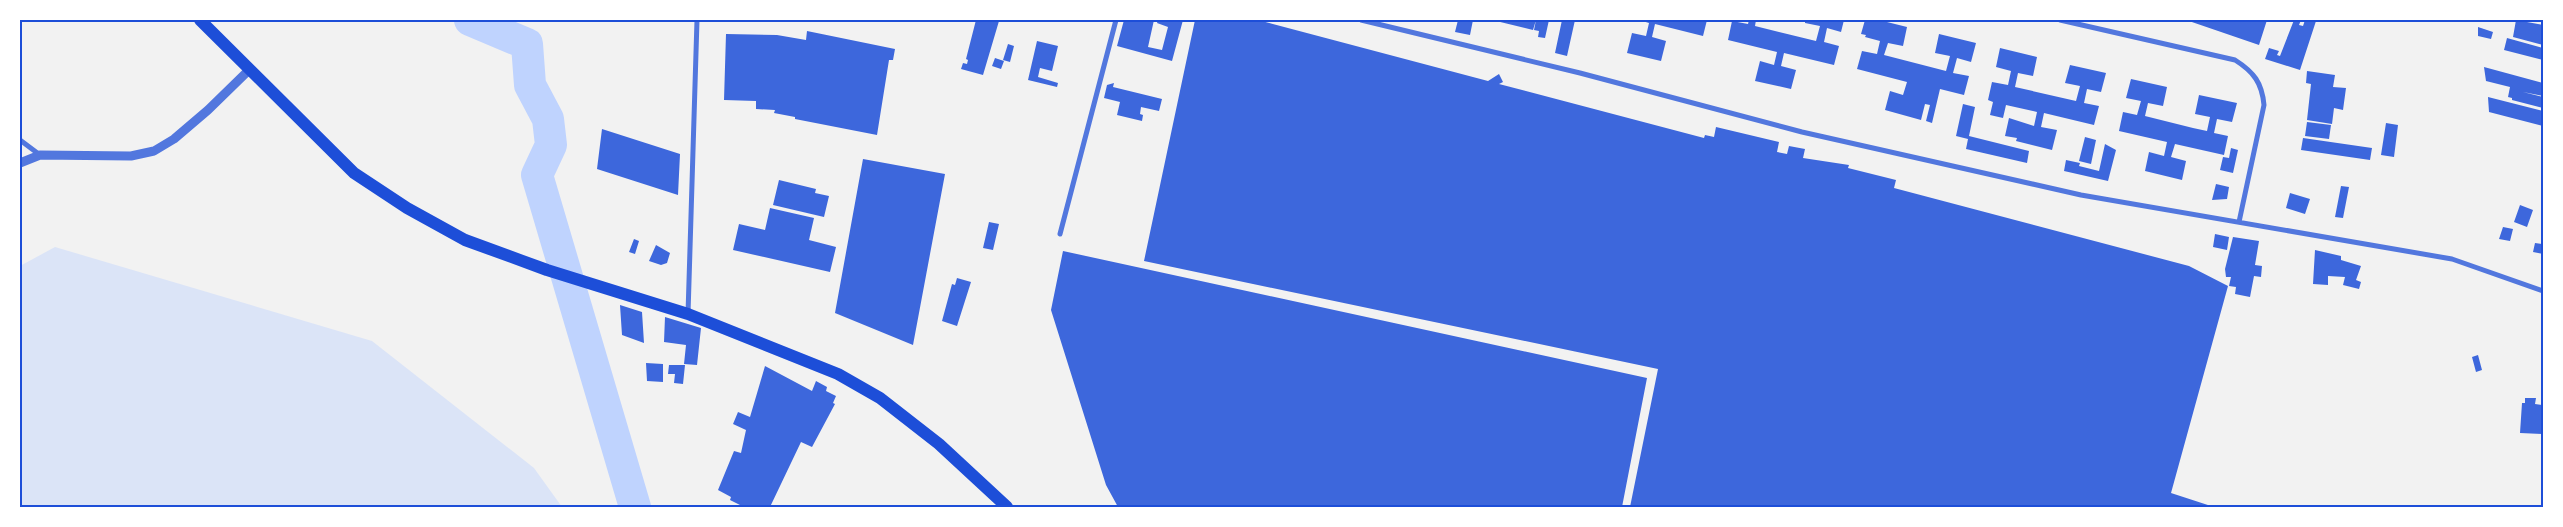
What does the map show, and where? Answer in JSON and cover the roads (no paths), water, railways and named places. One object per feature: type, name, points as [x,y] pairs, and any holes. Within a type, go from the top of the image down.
[{"type":"main road","points":[[200,20],[354,173],[428,220],[465,240],[547,270],[688,314],[838,374],[880,398],[957,460],[1007,507]]},
{"type":"street","points":[[688,314],[697,20]]},
{"type":"street","points":[[1060,234],[1116,20]]},
{"type":"street","points":[[1362,20],[1571,71],[1811,134],[2081,196],[2452,259],[2543,291]]},
{"type":"street","points":[[2060,20],[2235,60],[2254,74],[2263,90],[2264,105],[2239,222]]},
{"type":"street","points":[[20,163],[40,154],[131,156],[154,151],[174,139],[208,110],[249,70]]},
{"type":"street","points":[[20,140],[40,154]]},
{"type":"waterway","points":[[470,20],[527,44],[530,85],[548,119],[551,145],[537,175],[635,507]]}]
